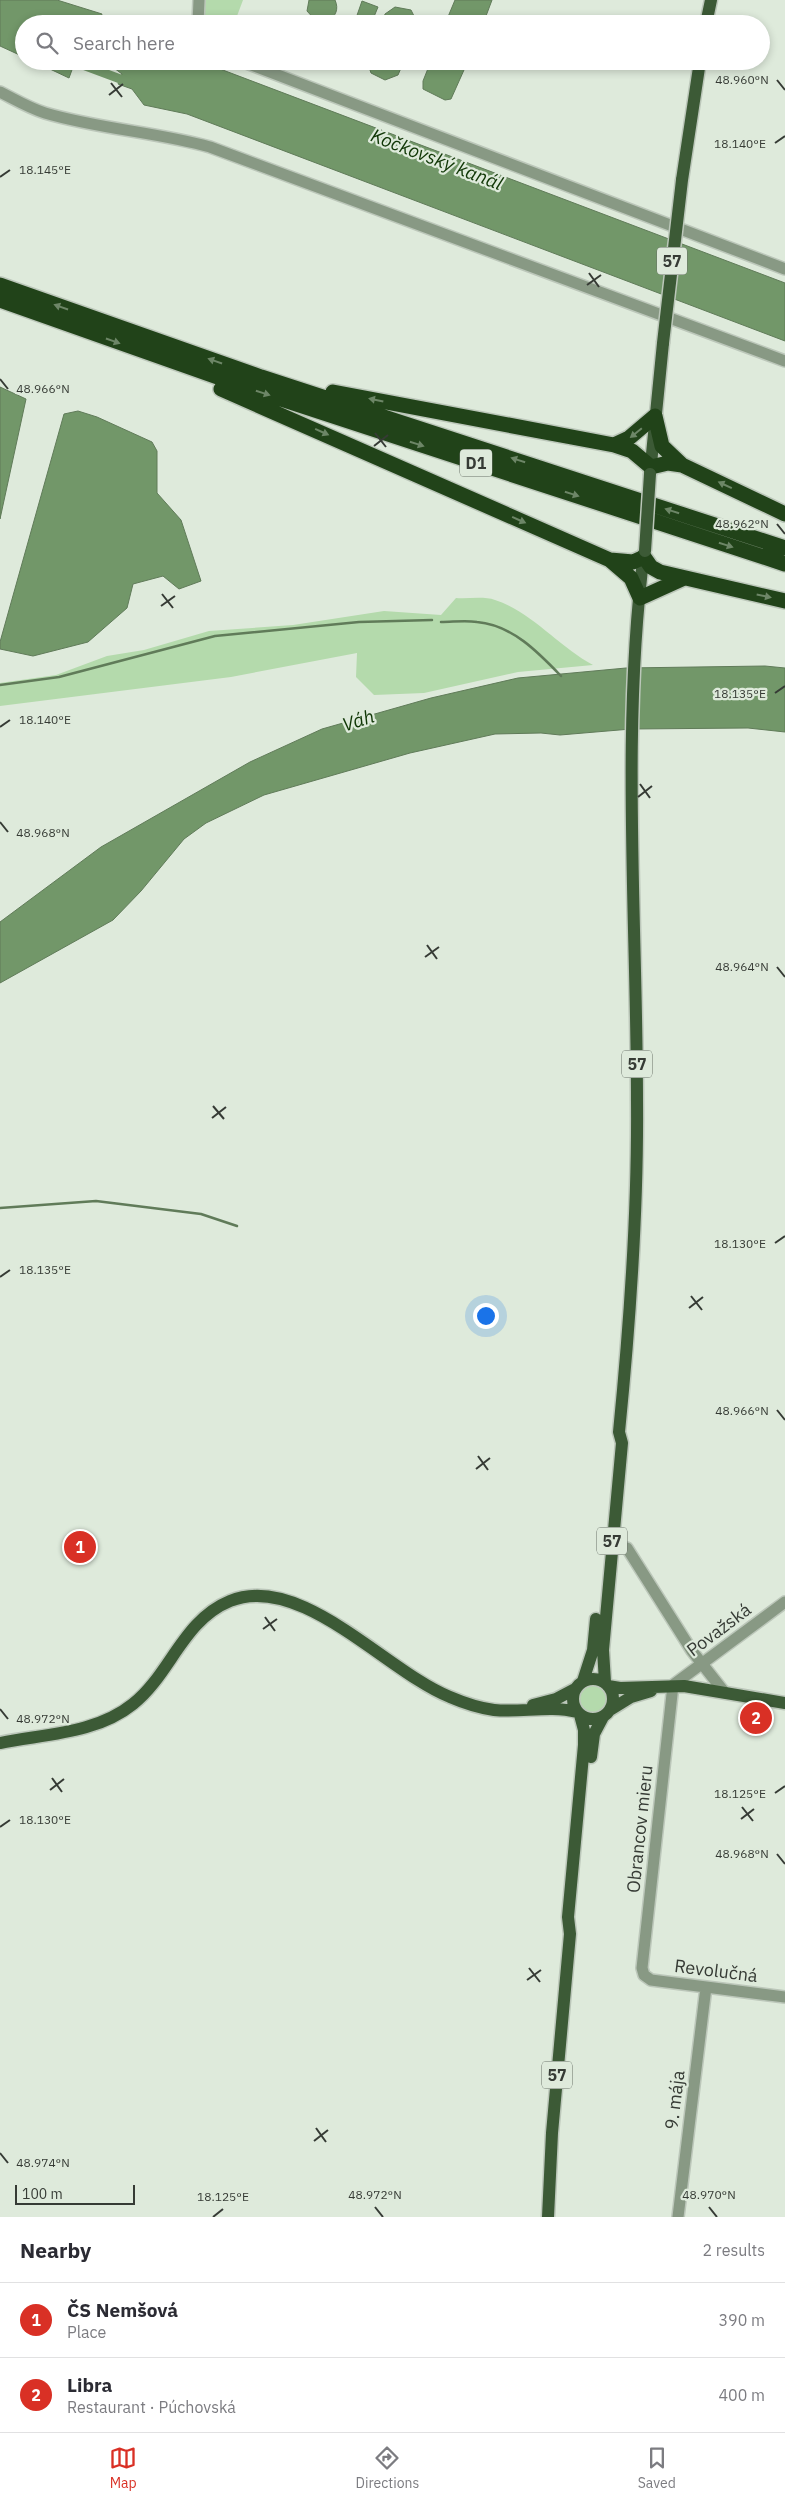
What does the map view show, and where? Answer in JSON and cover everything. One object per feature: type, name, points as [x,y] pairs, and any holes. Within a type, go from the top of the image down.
[{"type":"highway","name":"D1","points":[[0,285],[260,377],[785,548]]},
{"type":"highway","name":"D1","points":[[0,300],[167,360],[785,564]]},
{"type":"highway","points":[[167,360],[187,375],[610,560],[631,578],[640,602],[682,579]]},
{"type":"highway","points":[[260,377],[458,417],[614,445],[632,451],[651,471],[668,463],[682,465],[785,514]]},
{"type":"highway","points":[[614,445],[629,438],[655,416],[662,446],[682,465]]},
{"type":"highway","points":[[610,560],[633,562],[644,554],[651,567],[682,579],[785,601]]},
{"type":"main road","points":[[708,15],[710,0]]},
{"type":"main road","name":"57","points":[[570,1934],[576,1919],[594,1734],[607,1713],[613,1695],[606,1684],[604,1632],[622,1443],[619,1432],[631,1278],[636,1165],[636,963],[633,780],[640,602],[658,383],[682,180],[699,70]]},
{"type":"main road","name":"57","points":[[548,2217],[552,2133],[570,1934],[568,1917],[584,1745],[584,1730],[572,1698],[593,1650],[613,1442],[619,1432]]},
{"type":"main road","points":[[0,1742],[74,1730],[102,1721],[123,1711],[147,1691],[184,1641],[207,1615],[229,1601],[255,1596],[277,1597],[311,1610],[404,1673],[449,1697],[494,1710],[547,1709],[578,1714],[591,1720],[607,1713],[631,1697],[669,1686]]},
{"type":"main road","points":[[516,1710],[556,1699],[592,1678],[620,1688],[669,1686],[785,1703]]},
{"type":"street","points":[[198,15],[199,0]]},
{"type":"street","points":[[265,70],[785,269]]},
{"type":"street","points":[[0,92],[44,113],[156,134],[210,147],[785,361]]},
{"type":"street","points":[[627,1548],[703,1665],[725,1693]]},
{"type":"street","name":"Považská","points":[[669,1686],[703,1665],[785,1602]]},
{"type":"street","name":"Obrancov mieru","points":[[644,1975],[642,1968],[669,1686]]},
{"type":"street","name":"Revolučná","points":[[644,1975],[651,1980],[785,1997]]},
{"type":"street","name":"9. mája","points":[[678,2217],[706,1987]]},
{"type":"shaded area","points":[[203,0],[243,0],[237,15],[204,15]]},
{"type":"shaded area","points":[[456,598],[491,599],[508,606],[533,621],[593,665],[518,672],[424,693],[374,695],[356,677],[357,653],[231,677],[0,706],[0,683],[56,675],[107,656],[144,650],[209,631],[293,625],[384,611],[441,615]]},
{"type":"shaded area","points":[[593,1686],[602,1690],[606,1699],[602,1708],[593,1712],[584,1708],[580,1699],[584,1690]]},
{"type":"water","points":[[0,0],[57,0],[102,14],[15,15],[15,53],[0,46]]},
{"type":"water","points":[[309,0],[335,0],[337,6],[335,15],[311,15],[307,11]]},
{"type":"water","points":[[455,0],[492,0],[486,15],[449,15]]},
{"type":"water","points":[[362,1],[378,7],[375,15],[357,15]]},
{"type":"water","points":[[395,7],[411,10],[414,15],[385,15]]},
{"type":"water","points":[[52,70],[72,70],[69,78]]},
{"type":"water","points":[[117,70],[223,70],[785,283],[785,341],[187,114],[144,105],[132,89],[118,84],[122,74]]},
{"type":"water","points":[[370,70],[400,70],[398,75],[385,80],[371,73]]},
{"type":"water","points":[[427,70],[464,70],[451,99],[445,100],[423,89],[423,81]]},
{"type":"water","points":[[0,387],[26,399],[0,519]]},
{"type":"water","points":[[78,411],[97,417],[152,442],[157,451],[157,493],[181,520],[201,581],[179,589],[163,576],[133,584],[127,608],[88,642],[33,656],[0,649],[0,642],[64,414]]},
{"type":"water","name":"Váh","points":[[765,666],[785,668],[785,732],[748,728],[631,729],[560,735],[541,733],[495,734],[410,753],[264,795],[206,823],[184,839],[141,891],[113,920],[0,983],[0,922],[101,847],[250,762],[322,729],[431,698],[518,678],[626,668]]},
{"type":"waterway","name":"Kočkovský kanál","points":[[96,70],[131,83]]},
{"type":"waterway","points":[[0,685],[59,677],[215,636],[359,622],[432,620]]},
{"type":"waterway","points":[[441,622],[472,621],[502,628],[534,649],[561,676]]},
{"type":"waterway","points":[[0,1208],[96,1201],[201,1214],[237,1226]]},
{"type":"place","name":"ČS Nemšová","points":[[80,1547]]},
{"type":"place","name":"Libra","points":[[756,1718]]}]
